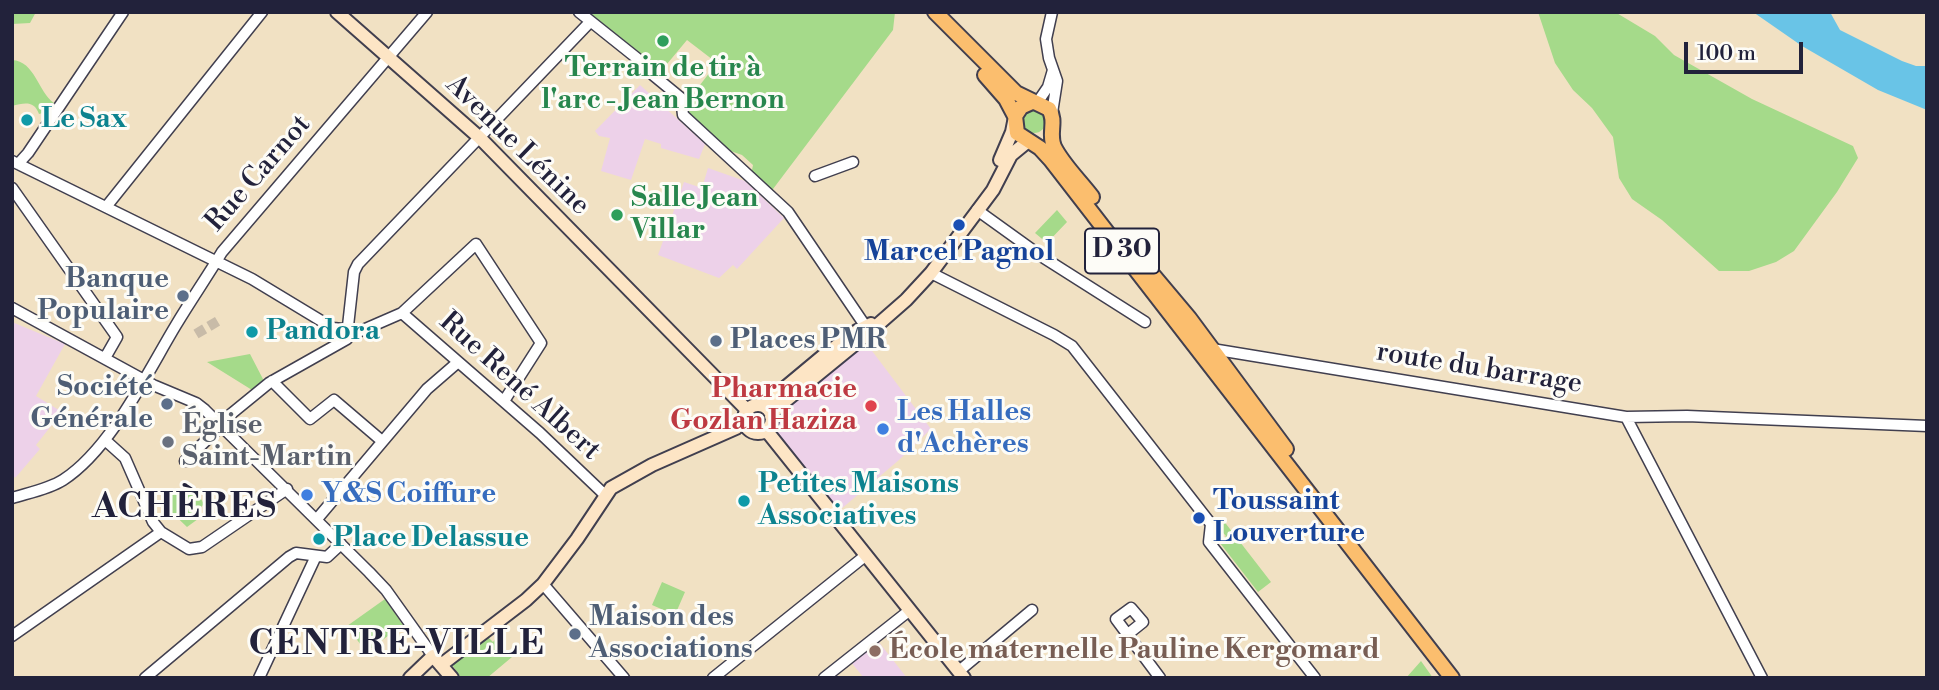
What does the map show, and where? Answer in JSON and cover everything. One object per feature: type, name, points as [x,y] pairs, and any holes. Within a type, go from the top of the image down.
[{"type":"main road","points":[[922,12],[971,59],[1006,99],[1017,133],[1030,141],[1043,140],[1051,132],[1054,120],[1052,114],[1044,105],[1010,88],[935,12]]},
{"type":"main road","points":[[1014,119],[1021,107],[1035,102]]},
{"type":"main road","name":"D 30","points":[[1051,132],[1054,147],[1059,154],[1133,251],[1214,350],[1328,506],[1369,568]]},
{"type":"main road","name":"D 30","points":[[1030,141],[1051,160],[1452,678]]},
{"type":"street","points":[[123,12],[28,153],[15,162],[217,261],[333,328],[348,332]]},
{"type":"street","points":[[106,207],[262,12]]},
{"type":"street","name":"Avenue Lénine","points":[[337,12],[480,138],[747,420]]},
{"type":"street","name":"Rue Carnot","points":[[12,498],[62,481],[82,465],[105,440],[202,279],[428,12]]},
{"type":"street","points":[[579,12],[681,98],[683,115],[788,212],[866,327]]},
{"type":"street","points":[[1052,12],[1046,38],[1058,81],[1052,114]]},
{"type":"street","points":[[348,332],[354,272],[358,264],[590,22]]},
{"type":"street","points":[[1035,102],[1048,87],[1053,70]]},
{"type":"street","points":[[981,205],[1009,140],[1014,119]]},
{"type":"street","points":[[410,678],[526,600],[543,584],[577,539],[605,495],[629,476],[705,444],[732,438],[747,420],[753,406],[767,411],[779,406],[906,300],[931,273],[999,181],[1011,155],[1030,141]]},
{"type":"street","points":[[815,176],[853,162]]},
{"type":"street","points":[[12,188],[117,337],[105,358]]},
{"type":"street","points":[[981,205],[1041,256],[1145,322]]},
{"type":"street","points":[[186,461],[221,424],[272,381],[348,332],[401,313],[477,244],[541,343],[504,401]]},
{"type":"street","points":[[931,273],[1072,346],[1211,524],[1209,542],[1315,678]]},
{"type":"street","points":[[12,308],[144,379],[196,403],[221,424],[386,590],[452,678]]},
{"type":"street","name":"Rue René Albert","points":[[401,313],[504,401],[605,495]]},
{"type":"street","points":[[767,411],[823,356],[857,331],[884,318]]},
{"type":"street","name":"route du barrage","points":[[1192,342],[1214,350],[1626,417],[1927,426]]},
{"type":"street","points":[[317,519],[427,389],[457,363]]},
{"type":"street","points":[[272,381],[310,419],[334,400],[382,441]]},
{"type":"street","points":[[747,420],[758,433],[766,430],[771,424],[767,411]]},
{"type":"street","points":[[1626,417],[1762,678]]},
{"type":"street","points":[[766,430],[962,674],[1032,610]]},
{"type":"street","points":[[105,440],[125,458],[160,532],[189,549],[195,550],[286,489]]},
{"type":"street","points":[[12,636],[160,532]]},
{"type":"street","points":[[145,678],[289,557],[296,553],[327,557],[341,544]]},
{"type":"street","points":[[259,678],[316,556]]},
{"type":"street","points":[[713,678],[865,556]]},
{"type":"street","points":[[543,584],[624,678]]},
{"type":"street","points":[[824,678],[910,610]]},
{"type":"street","points":[[1128,634],[1160,678]]},
{"type":"shaded area","points":[[640,85],[705,144],[699,159],[661,148],[661,144],[645,139],[631,180],[601,171],[610,138],[599,136],[595,131]]},
{"type":"shaded area","points":[[708,168],[745,181],[784,218],[737,269],[733,265],[719,278],[658,255],[684,182],[702,188]]},
{"type":"shaded area","points":[[12,322],[65,344],[36,396],[62,412],[36,445],[40,449],[16,477],[12,478]]},
{"type":"shaded area","points":[[857,331],[931,429],[834,515],[766,430],[769,411]]},
{"type":"shaded area","name":"École maternelle Pauline Kergomard","points":[[878,641],[907,678],[864,678],[850,661]]},
{"type":"green space","points":[[12,12],[36,12],[30,23],[12,24]]},
{"type":"green space","points":[[588,12],[895,12],[893,30],[770,193],[751,175],[753,165],[742,155],[722,148],[686,114],[683,98],[688,91],[693,94],[717,63],[687,40],[662,70]]},
{"type":"green space","points":[[1538,12],[1615,12],[1655,36],[1674,55],[1752,99],[1853,146],[1858,158],[1794,251],[1776,262],[1749,271],[1719,271],[1662,220],[1632,199],[1619,178],[1613,137],[1592,108],[1573,90],[1555,63]]},
{"type":"green space","points":[[12,60],[20,62],[31,71],[54,103],[42,122],[43,113],[39,114],[34,106],[12,106]]},
{"type":"green space","points":[[1034,109],[1043,112],[1046,121],[1043,130],[1034,133],[1025,130],[1022,121],[1025,112]]},
{"type":"green space","points":[[1057,210],[1067,222],[1047,243],[1035,233]]},
{"type":"green space","points":[[250,354],[264,381],[252,390],[207,362]]},
{"type":"green space","points":[[183,492],[198,494],[204,504],[198,510],[198,519],[187,527],[164,505],[169,493],[182,495]]},
{"type":"green space","points":[[1223,520],[1271,582],[1258,592],[1220,543],[1226,536],[1217,526]]},
{"type":"green space","points":[[662,582],[685,592],[675,615],[652,605]]},
{"type":"green space","points":[[385,599],[403,625],[366,652],[347,626]]},
{"type":"green space","points":[[487,636],[493,642],[496,638],[512,657],[487,678],[461,678],[453,662]]},
{"type":"green space","points":[[1421,661],[1433,678],[1406,678]]},
{"type":"water","points":[[1753,12],[1830,12],[1840,30],[1902,61],[1916,66],[1927,66],[1927,110],[1878,90],[1802,46]]},
{"type":"tunnel","points":[[196,334],[218,321]]},
{"type":"place","name":"Terrain de tir à l'arc - Jean Bernon","points":[[663,41]]},
{"type":"place","name":"Le Sax","points":[[27,120]]},
{"type":"place","name":"Salle Jean Villar","points":[[617,215]]},
{"type":"place","name":"Marcel Pagnol","points":[[959,225]]},
{"type":"place","name":"Banque Populaire","points":[[183,296]]},
{"type":"place","name":"Pandora","points":[[252,332]]},
{"type":"place","name":"Places PMR","points":[[716,341]]},
{"type":"place","name":"Société Générale","points":[[167,404]]},
{"type":"place","name":"Pharmacie Gozlan Haziza","points":[[871,406]]},
{"type":"place","name":"Les Halles d'Achères","points":[[883,429]]},
{"type":"place","name":"Église Saint-Martin","points":[[168,442]]},
{"type":"place","name":"Y&S Coiffure","points":[[307,495]]},
{"type":"place","name":"Petites Maisons Associatives","points":[[744,501]]},
{"type":"place","name":"Toussaint Louverture","points":[[1199,518]]},
{"type":"place","name":"Place Delassue","points":[[319,539]]},
{"type":"place","name":"Maison des Associations","points":[[575,634]]},
{"type":"place","name":"École maternelle Pauline Kergomard","points":[[875,651]]},
{"type":"district","name":"ACHÈRES","points":[[185,509]]},
{"type":"district","name":"CENTRE-VILLE","points":[[397,646]]}]
